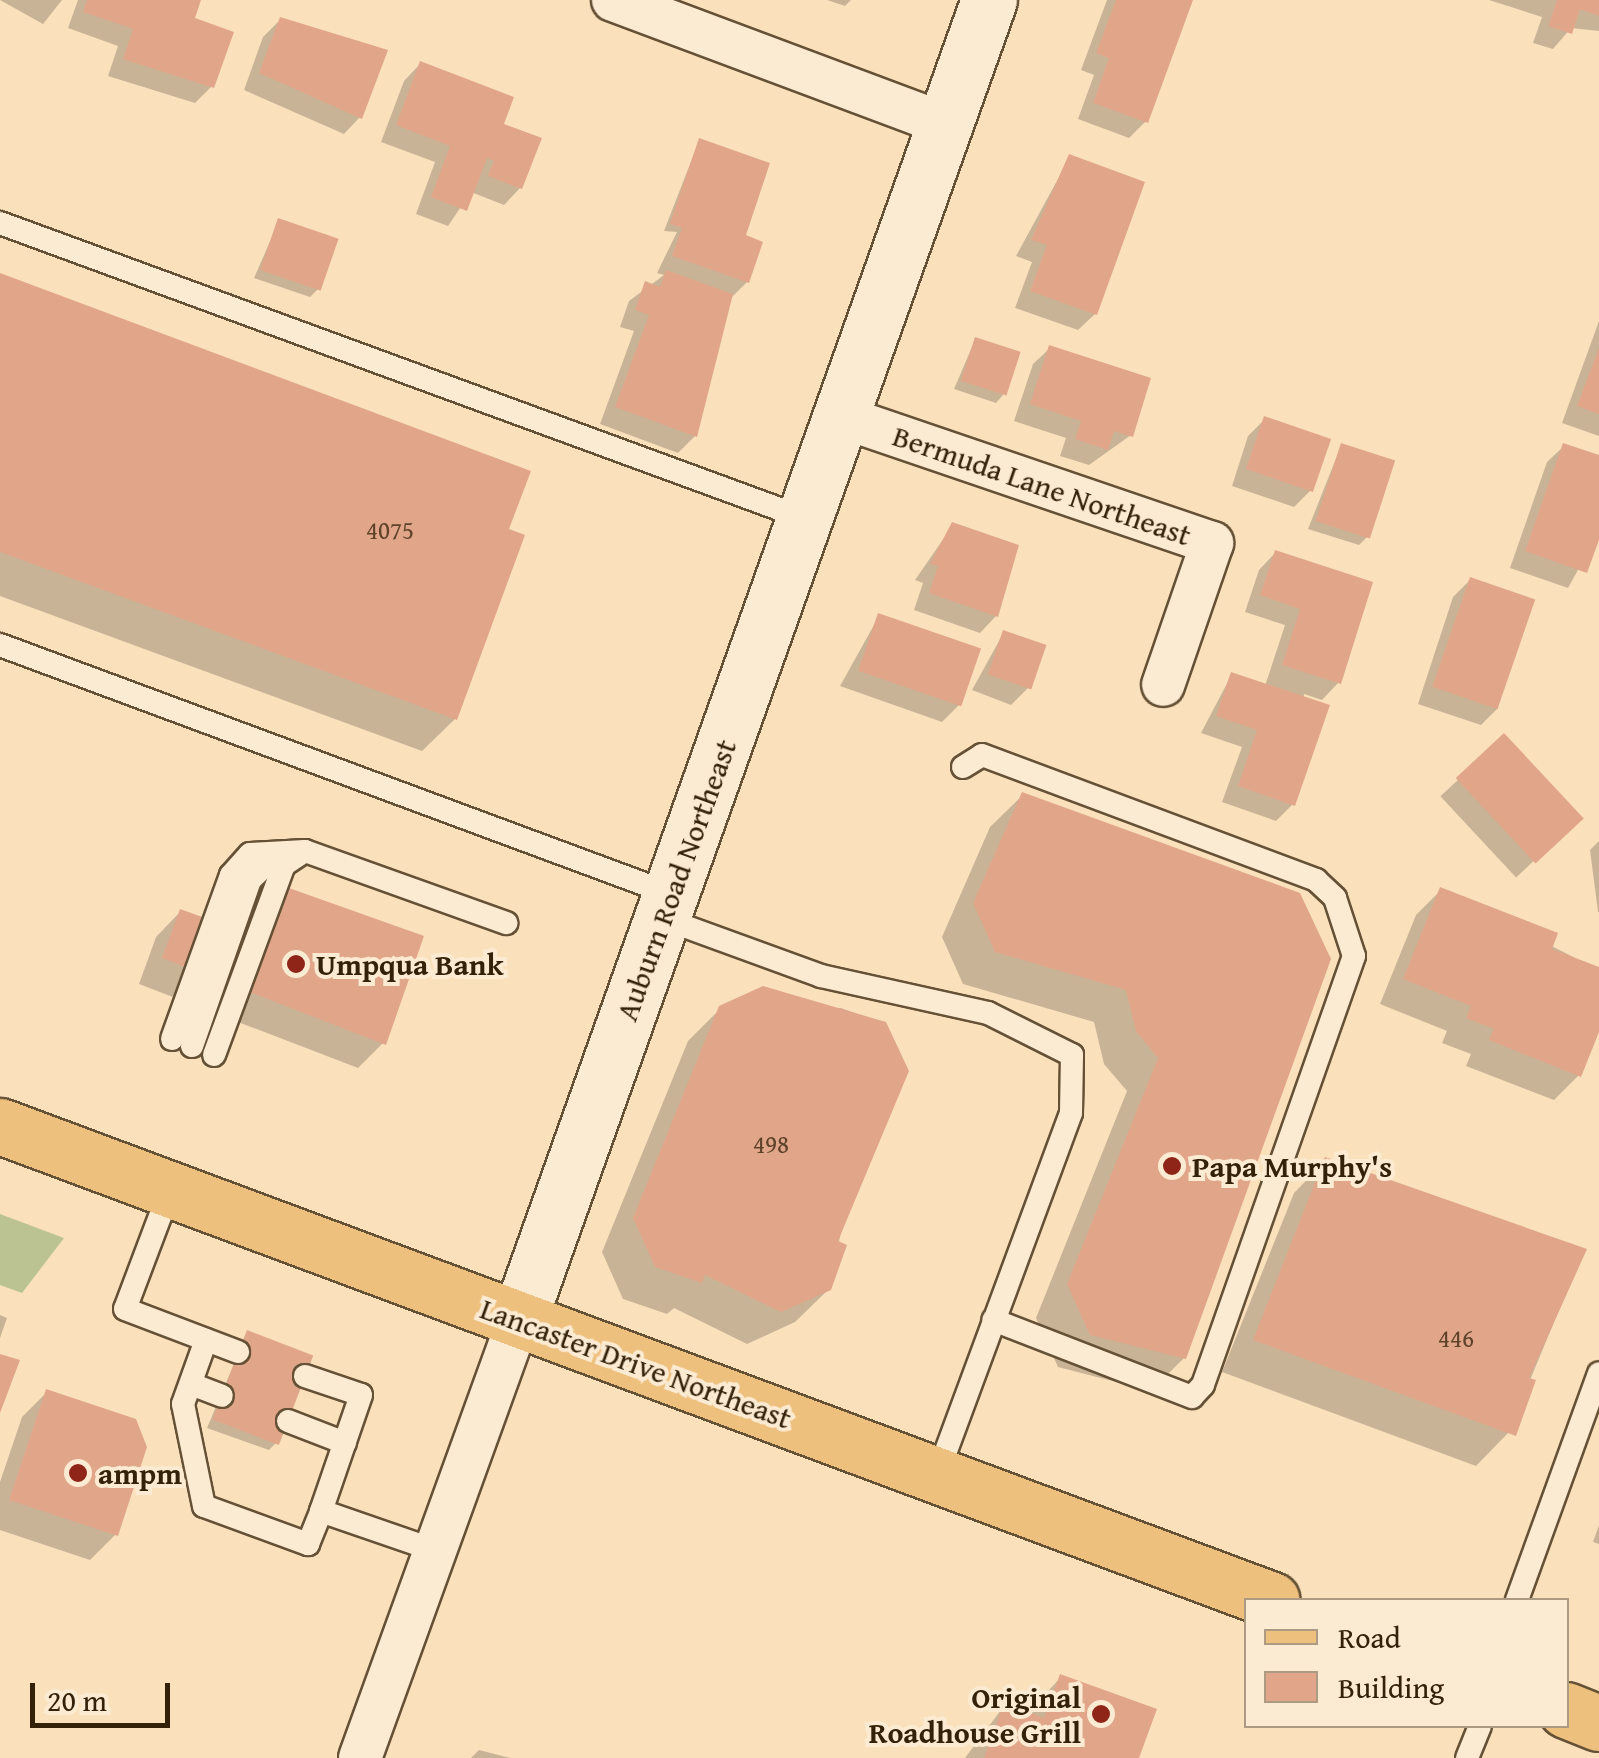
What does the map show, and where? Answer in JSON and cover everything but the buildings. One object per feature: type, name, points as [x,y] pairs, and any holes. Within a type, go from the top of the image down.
[{"type":"main road","name":"Lancaster Drive Northeast","points":[[0,1126],[1267,1598]]},
{"type":"main road","points":[[1569,1711],[1599,1722]]},
{"type":"street","points":[[613,0],[945,124]]},
{"type":"street","name":"Auburn Road Northeast","points":[[360,1758],[989,0]]},
{"type":"street","name":"Bermuda Lane Northeast","points":[[842,417],[1212,543],[1163,685]]},
{"type":"lane","points":[[0,223],[806,518]]},
{"type":"lane","points":[[0,645],[667,906],[821,976],[988,1013],[1072,1055],[1071,1113],[937,1476]]},
{"type":"lane","points":[[964,767],[982,755],[1316,880],[1335,898],[1354,956],[1203,1385],[1192,1396],[993,1320]]},
{"type":"lane","points":[[182,1043],[231,875],[250,854],[304,851],[506,923]]},
{"type":"lane","points":[[214,1055],[284,865],[304,851]]},
{"type":"lane","points":[[170,1190],[125,1310],[238,1352]]},
{"type":"lane","points":[[206,1340],[183,1404],[204,1506],[308,1544],[361,1395],[304,1376]]},
{"type":"lane","points":[[1519,1598],[1599,1373]]},
{"type":"lane","points":[[191,1384],[222,1396]]},
{"type":"lane","points":[[288,1421],[345,1443]]},
{"type":"lane","points":[[320,1511],[434,1550]]},
{"type":"lane","points":[[1468,1758],[1479,1728]]},
{"type":"green space","points":[[0,1214],[64,1238],[22,1293],[0,1285]]},
{"type":"place","name":"Umpqua Bank","points":[[296,964]]},
{"type":"place","name":"Papa Murphy's","points":[[1172,1166]]},
{"type":"place","name":"ampm","points":[[78,1473]]},
{"type":"place","name":"Original Roadhouse Grill","points":[[1101,1714]]}]
